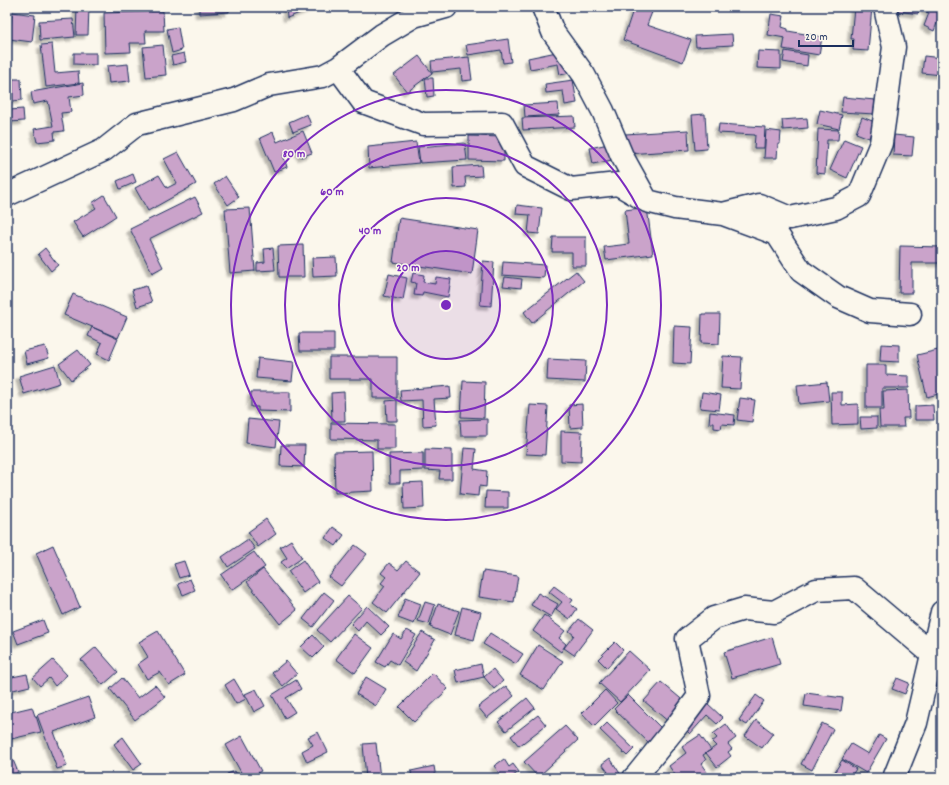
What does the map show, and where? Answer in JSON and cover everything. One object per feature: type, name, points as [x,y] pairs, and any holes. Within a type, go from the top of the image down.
[{"type":"street","points":[[7,195],[104,150],[137,124],[234,100],[268,85],[323,76],[338,68],[382,35],[414,16],[446,7]]},
{"type":"street","points":[[543,7],[553,32],[584,75],[603,111],[622,156],[647,202]]},
{"type":"street","points":[[722,214],[759,205],[790,218],[836,208],[859,196],[881,143],[894,47],[886,7]]},
{"type":"street","points":[[338,68],[363,102],[423,124],[502,123],[526,166],[571,189],[618,184],[647,202],[675,208],[722,214],[777,234],[801,271],[838,297],[870,311],[910,314]]},
{"type":"street","points":[[634,778],[699,696],[687,639],[714,618],[744,609],[774,612],[816,590],[854,588],[932,654]]},
{"type":"street","points":[[894,778],[916,723],[942,612]]},
{"type":"building","points":[[77,7],[89,7],[88,35],[76,35]]},
{"type":"building","points":[[120,7],[133,7],[133,11],[120,10]]},
{"type":"building","points":[[199,7],[229,7],[229,12],[199,14]]},
{"type":"building","points":[[286,7],[315,7],[287,18]]},
{"type":"building","points":[[634,7],[654,7],[647,25],[691,40],[683,62],[623,40]]},
{"type":"building","points":[[854,7],[872,7],[868,51],[853,50],[854,39],[851,39]]},
{"type":"building","points":[[899,7],[919,7],[918,14],[898,11]]},
{"type":"building","points":[[925,7],[942,7],[934,31],[924,26],[929,13],[924,11]]},
{"type":"building","points":[[163,11],[164,31],[145,31],[146,43],[130,43],[131,52],[105,53],[104,13]]},
{"type":"building","points":[[12,12],[35,15],[32,42],[9,39]]},
{"type":"building","points":[[771,14],[784,16],[782,27],[788,29],[788,31],[822,37],[819,55],[783,49],[785,38],[768,35]]},
{"type":"building","points":[[73,19],[75,37],[40,40],[39,21]]},
{"type":"building","points":[[178,27],[182,50],[172,53],[167,29]]},
{"type":"building","points":[[732,34],[733,45],[696,47],[695,36]]},
{"type":"building","points":[[508,39],[511,62],[503,63],[501,50],[468,55],[466,45]]},
{"type":"building","points":[[52,44],[55,73],[78,71],[79,83],[46,87],[41,45]]},
{"type":"building","points":[[163,45],[166,75],[146,77],[143,47]]},
{"type":"building","points":[[566,50],[570,73],[560,75],[558,64],[530,69],[528,58]]},
{"type":"building","points":[[758,51],[781,52],[781,69],[757,68]]},
{"type":"building","points":[[785,51],[808,55],[807,66],[783,62]]},
{"type":"building","points":[[74,53],[96,53],[96,65],[74,64]]},
{"type":"building","points":[[184,53],[186,62],[173,65],[171,56]]},
{"type":"building","points":[[419,56],[432,73],[407,92],[394,75]]},
{"type":"building","points":[[924,56],[942,58],[942,75],[922,73]]},
{"type":"building","points":[[469,57],[472,80],[462,81],[461,69],[432,72],[431,61]]},
{"type":"building","points":[[128,64],[130,81],[109,83],[107,66]]},
{"type":"building","points":[[425,78],[433,78],[434,96],[427,97]]},
{"type":"building","points":[[13,79],[21,79],[22,100],[13,101]]},
{"type":"building","points":[[573,80],[577,103],[565,105],[563,91],[546,93],[545,84]]},
{"type":"building","points":[[83,83],[84,95],[69,97],[71,112],[61,113],[64,131],[54,132],[55,140],[37,142],[34,129],[53,126],[48,101],[33,104],[31,92]]},
{"type":"building","points":[[843,97],[875,100],[874,114],[841,112]]},
{"type":"building","points":[[558,103],[559,115],[525,117],[524,105]]},
{"type":"building","points":[[23,109],[24,121],[10,122],[9,110]]},
{"type":"building","points":[[820,110],[842,115],[839,129],[817,124]]},
{"type":"building","points":[[307,114],[311,125],[293,132],[289,122]]},
{"type":"building","points":[[705,114],[707,149],[695,150],[692,115]]},
{"type":"building","points":[[574,116],[575,127],[523,130],[522,118]]},
{"type":"building","points":[[862,117],[875,122],[869,138],[856,133]]},
{"type":"building","points":[[807,118],[808,128],[783,130],[782,120]]},
{"type":"building","points":[[719,124],[765,127],[764,148],[754,148],[755,135],[718,133]]},
{"type":"building","points":[[818,129],[839,130],[838,140],[827,140],[825,174],[816,173]]},
{"type":"building","points":[[688,130],[689,150],[626,154],[625,134]]},
{"type":"building","points":[[766,130],[781,132],[777,158],[764,158]]},
{"type":"building","points":[[303,131],[312,153],[301,157],[297,149],[283,155],[287,167],[274,172],[260,138],[273,132],[277,142]]},
{"type":"building","points":[[894,135],[914,137],[912,156],[893,155]]},
{"type":"building","points":[[469,136],[504,137],[504,161],[469,160]]},
{"type":"building","points":[[844,139],[861,146],[847,178],[830,170]]},
{"type":"building","points":[[416,142],[419,163],[369,168],[368,147]]},
{"type":"building","points":[[465,143],[467,160],[420,163],[418,147]]},
{"type":"building","points":[[608,144],[612,160],[593,164],[590,148]]},
{"type":"building","points":[[178,152],[196,184],[148,211],[135,188],[159,175],[167,188],[177,183],[164,159]]},
{"type":"building","points":[[481,165],[482,176],[465,177],[466,187],[454,188],[453,167]]},
{"type":"building","points":[[133,174],[136,182],[120,189],[117,181]]},
{"type":"building","points":[[225,176],[239,197],[228,205],[214,184]]},
{"type":"building","points":[[104,195],[116,216],[83,237],[73,222],[96,208],[92,203]]},
{"type":"building","points":[[195,197],[203,212],[149,239],[163,267],[152,273],[130,229]]},
{"type":"building","points":[[517,205],[542,208],[539,234],[528,233],[530,215],[516,214]]},
{"type":"building","points":[[647,207],[653,254],[606,260],[604,247],[629,244],[625,210]]},
{"type":"building","points":[[250,208],[255,271],[230,273],[225,209]]},
{"type":"building","points":[[399,218],[478,230],[472,274],[393,262]]},
{"type":"building","points":[[553,237],[586,237],[586,266],[572,266],[572,252],[552,252]]},
{"type":"building","points":[[303,245],[304,277],[279,277],[278,246]]},
{"type":"building","points":[[900,246],[942,247],[942,263],[912,263],[912,293],[899,293]]},
{"type":"building","points":[[45,248],[58,265],[51,271],[38,254]]},
{"type":"building","points":[[273,248],[275,270],[257,271],[257,263],[265,262],[264,249]]},
{"type":"building","points":[[336,257],[337,276],[313,277],[312,258]]},
{"type":"building","points":[[483,261],[494,262],[491,306],[480,305]]},
{"type":"building","points":[[503,262],[545,265],[544,278],[502,275]]},
{"type":"building","points":[[576,271],[584,281],[532,323],[524,312]]},
{"type":"building","points":[[413,273],[424,275],[423,282],[435,284],[436,277],[451,279],[448,297],[423,292],[422,296],[414,295],[416,283],[411,282]]},
{"type":"building","points":[[389,274],[407,278],[403,300],[384,296]]},
{"type":"building","points":[[505,277],[522,279],[521,288],[503,286]]},
{"type":"building","points":[[146,286],[152,302],[137,307],[132,290]]},
{"type":"building","points":[[73,294],[127,317],[118,338],[64,315]]},
{"type":"building","points":[[702,314],[720,314],[719,344],[701,343]]},
{"type":"building","points":[[674,326],[692,327],[690,364],[673,363]]},
{"type":"building","points":[[92,327],[118,339],[109,360],[97,354],[102,343],[88,336]]},
{"type":"building","points":[[299,333],[334,333],[334,351],[300,351]]},
{"type":"building","points":[[881,344],[899,345],[899,362],[880,361]]},
{"type":"building","points":[[45,346],[49,358],[27,364],[24,351]]},
{"type":"building","points":[[942,349],[942,393],[927,397],[917,355]]},
{"type":"building","points":[[78,350],[90,365],[71,380],[59,364]]},
{"type":"building","points":[[723,356],[742,357],[740,389],[721,388]]},
{"type":"building","points":[[329,357],[397,357],[397,398],[373,398],[373,379],[329,379]]},
{"type":"building","points":[[258,358],[294,362],[292,381],[256,378]]},
{"type":"building","points":[[548,359],[586,361],[585,382],[547,380]]},
{"type":"building","points":[[55,365],[60,383],[24,394],[19,376]]},
{"type":"building","points":[[866,365],[886,365],[886,375],[909,376],[909,388],[882,388],[882,408],[866,408]]},
{"type":"building","points":[[463,381],[485,382],[484,418],[461,417]]},
{"type":"building","points":[[827,382],[829,401],[799,404],[797,385]]},
{"type":"building","points":[[450,386],[451,398],[434,399],[436,425],[423,426],[422,400],[401,401],[400,390]]},
{"type":"building","points":[[908,390],[909,418],[903,418],[904,427],[880,427],[879,410],[884,410],[883,391]]},
{"type":"building","points":[[251,392],[290,392],[290,412],[258,411],[258,407],[251,407]]},
{"type":"building","points":[[344,392],[345,421],[332,421],[331,393]]},
{"type":"building","points":[[702,392],[721,395],[719,410],[700,408]]},
{"type":"building","points":[[831,392],[842,392],[842,405],[858,404],[858,424],[832,425]]},
{"type":"building","points":[[740,398],[755,400],[752,422],[737,420]]},
{"type":"building","points":[[397,400],[397,421],[387,421],[386,401]]},
{"type":"building","points":[[582,404],[583,427],[570,428],[569,405]]},
{"type":"building","points":[[530,405],[548,406],[545,455],[526,454]]},
{"type":"building","points":[[933,405],[934,420],[915,420],[915,406]]},
{"type":"building","points":[[710,412],[735,415],[734,425],[722,424],[721,429],[714,428],[714,423],[709,423]]},
{"type":"building","points":[[860,417],[877,417],[877,428],[861,429]]},
{"type":"building","points":[[248,419],[279,422],[276,447],[246,443]]},
{"type":"building","points":[[487,419],[487,436],[461,436],[460,420]]},
{"type":"building","points":[[331,423],[395,424],[395,449],[377,449],[377,440],[331,439]]},
{"type":"building","points":[[561,431],[582,432],[581,462],[561,461]]},
{"type":"building","points":[[281,445],[305,445],[304,467],[280,466]]},
{"type":"building","points":[[464,448],[476,449],[474,469],[487,471],[486,487],[479,486],[478,496],[460,494]]},
{"type":"building","points":[[425,449],[452,450],[452,479],[439,479],[440,471],[425,470]]},
{"type":"building","points":[[372,451],[373,491],[335,493],[334,452]]},
{"type":"building","points":[[423,453],[423,470],[400,471],[400,483],[390,483],[389,454]]},
{"type":"building","points":[[423,482],[424,508],[404,509],[403,483]]},
{"type":"building","points":[[486,491],[508,492],[508,508],[485,508]]},
{"type":"building","points":[[266,519],[276,534],[258,547],[248,532]]},
{"type":"building","points":[[333,527],[344,535],[336,546],[325,538]]},
{"type":"building","points":[[248,539],[255,549],[228,567],[222,557]]},
{"type":"building","points":[[291,540],[302,558],[286,569],[281,562],[287,558],[280,547]]},
{"type":"building","points":[[53,545],[80,607],[63,615],[36,553]]},
{"type":"building","points":[[355,545],[367,554],[341,586],[329,577]]},
{"type":"building","points":[[254,552],[265,567],[232,590],[221,575]]},
{"type":"building","points":[[303,560],[318,582],[303,593],[288,571]]},
{"type":"building","points":[[184,561],[189,575],[179,578],[174,564]]},
{"type":"building","points":[[406,561],[420,572],[387,613],[373,602],[385,586],[381,583],[386,577],[381,573],[389,563],[398,570]]},
{"type":"building","points":[[263,569],[297,610],[280,624],[247,582]]},
{"type":"building","points":[[483,571],[518,576],[514,602],[479,597]]},
{"type":"building","points":[[190,579],[195,590],[183,595],[178,584]]},
{"type":"building","points":[[554,586],[573,600],[570,604],[577,609],[570,619],[556,609],[562,602],[549,592]]},
{"type":"building","points":[[324,592],[334,600],[313,627],[303,619]]},
{"type":"building","points":[[538,593],[558,604],[551,617],[531,605]]},
{"type":"building","points":[[348,596],[362,608],[330,642],[317,630]]},
{"type":"building","points":[[405,598],[421,604],[414,624],[398,618]]},
{"type":"building","points":[[425,602],[435,605],[429,624],[418,621]]},
{"type":"building","points":[[438,604],[459,611],[450,635],[430,627]]},
{"type":"building","points":[[367,606],[389,627],[381,635],[366,621],[358,631],[351,624]]},
{"type":"building","points":[[462,607],[481,612],[474,640],[455,635]]},
{"type":"building","points":[[544,615],[565,631],[559,638],[566,644],[561,652],[533,631]]},
{"type":"building","points":[[579,619],[593,630],[574,655],[564,648],[574,635],[569,631]]},
{"type":"building","points":[[43,620],[48,633],[18,644],[13,631]]},
{"type":"building","points":[[407,630],[416,635],[398,665],[390,660],[385,667],[376,662],[393,634],[401,639]]},
{"type":"building","points":[[158,631],[185,675],[169,685],[160,672],[147,679],[138,664],[148,657],[139,642]]},
{"type":"building","points":[[422,632],[435,640],[416,671],[403,662]]},
{"type":"building","points":[[490,633],[523,654],[516,664],[483,644]]},
{"type":"building","points":[[354,634],[373,648],[355,673],[336,659]]},
{"type":"building","points":[[313,635],[324,647],[313,658],[301,647]]},
{"type":"building","points":[[772,637],[780,664],[732,678],[724,652]]},
{"type":"building","points":[[615,642],[623,650],[607,668],[598,659]]},
{"type":"building","points":[[538,645],[563,661],[544,690],[520,675]]},
{"type":"building","points":[[96,647],[118,672],[103,685],[81,660]]},
{"type":"building","points":[[629,651],[650,670],[620,702],[599,683]]},
{"type":"building","points":[[53,660],[67,675],[55,686],[49,678],[40,686],[33,678]]},
{"type":"building","points":[[286,661],[297,674],[283,686],[272,673]]},
{"type":"building","points":[[481,664],[484,677],[458,683],[455,670]]},
{"type":"building","points":[[493,669],[503,681],[494,689],[484,677]]},
{"type":"building","points":[[433,673],[448,689],[414,722],[399,707]]},
{"type":"building","points":[[27,674],[30,686],[9,691],[7,678]]},
{"type":"building","points":[[366,677],[386,689],[376,706],[356,694]]},
{"type":"building","points":[[122,678],[138,698],[155,685],[165,697],[135,720],[110,689]]},
{"type":"building","points":[[897,678],[909,683],[905,694],[892,689]]},
{"type":"building","points":[[234,679],[246,699],[236,704],[225,685]]},
{"type":"building","points":[[296,680],[301,689],[286,698],[295,712],[285,718],[272,695]]},
{"type":"building","points":[[661,682],[686,703],[670,723],[644,701]]},
{"type":"building","points":[[506,686],[514,696],[487,718],[478,707]]},
{"type":"building","points":[[256,689],[265,706],[254,712],[245,694]]},
{"type":"building","points":[[605,690],[617,703],[594,726],[582,713]]},
{"type":"building","points":[[806,693],[843,698],[841,711],[804,706]]},
{"type":"building","points":[[628,695],[665,732],[651,745],[614,709]]},
{"type":"building","points":[[756,695],[764,701],[747,725],[739,720]]},
{"type":"building","points":[[88,697],[95,717],[54,732],[67,766],[57,769],[37,715]]},
{"type":"building","points":[[527,698],[535,708],[506,731],[498,722]]},
{"type":"building","points":[[706,702],[723,718],[717,724],[707,715],[690,734],[683,727]]},
{"type":"building","points":[[32,707],[41,732],[7,740],[7,713]]},
{"type":"building","points":[[538,715],[546,725],[519,746],[511,736]]},
{"type":"building","points":[[756,720],[773,733],[762,748],[745,736]]},
{"type":"building","points":[[607,723],[634,749],[627,756],[600,730]]},
{"type":"building","points":[[822,723],[833,729],[812,770],[801,764]]},
{"type":"building","points":[[726,724],[736,738],[728,744],[732,749],[728,752],[731,756],[717,767],[706,753],[716,746],[712,742],[717,738],[713,734]]},
{"type":"building","points":[[565,726],[578,740],[538,777],[524,762]]},
{"type":"building","points":[[318,732],[328,752],[307,762],[302,751],[313,745],[308,737]]},
{"type":"building","points":[[700,735],[711,750],[703,755],[706,760],[701,764],[707,772],[698,778],[677,778],[669,766],[686,753],[682,747]]},
{"type":"building","points":[[879,735],[886,739],[866,773],[842,759],[851,744],[868,754]]},
{"type":"building","points":[[242,736],[261,771],[248,778],[244,778],[226,745]]},
{"type":"building","points":[[123,737],[142,764],[133,770],[114,744]]},
{"type":"building","points":[[376,743],[380,778],[366,778],[363,744]]},
{"type":"building","points":[[610,758],[621,775],[617,778],[599,778],[608,772],[602,764]]},
{"type":"building","points":[[504,759],[509,767],[513,764],[519,772],[510,778],[503,778],[494,766]]},
{"type":"building","points":[[13,760],[18,772],[7,778],[7,763]]},
{"type":"building","points":[[842,760],[856,769],[850,778],[831,778]]},
{"type":"building","points":[[434,766],[436,778],[412,778],[411,771]]},
{"type":"building","points":[[235,771],[239,778],[229,778],[227,774]]}]
